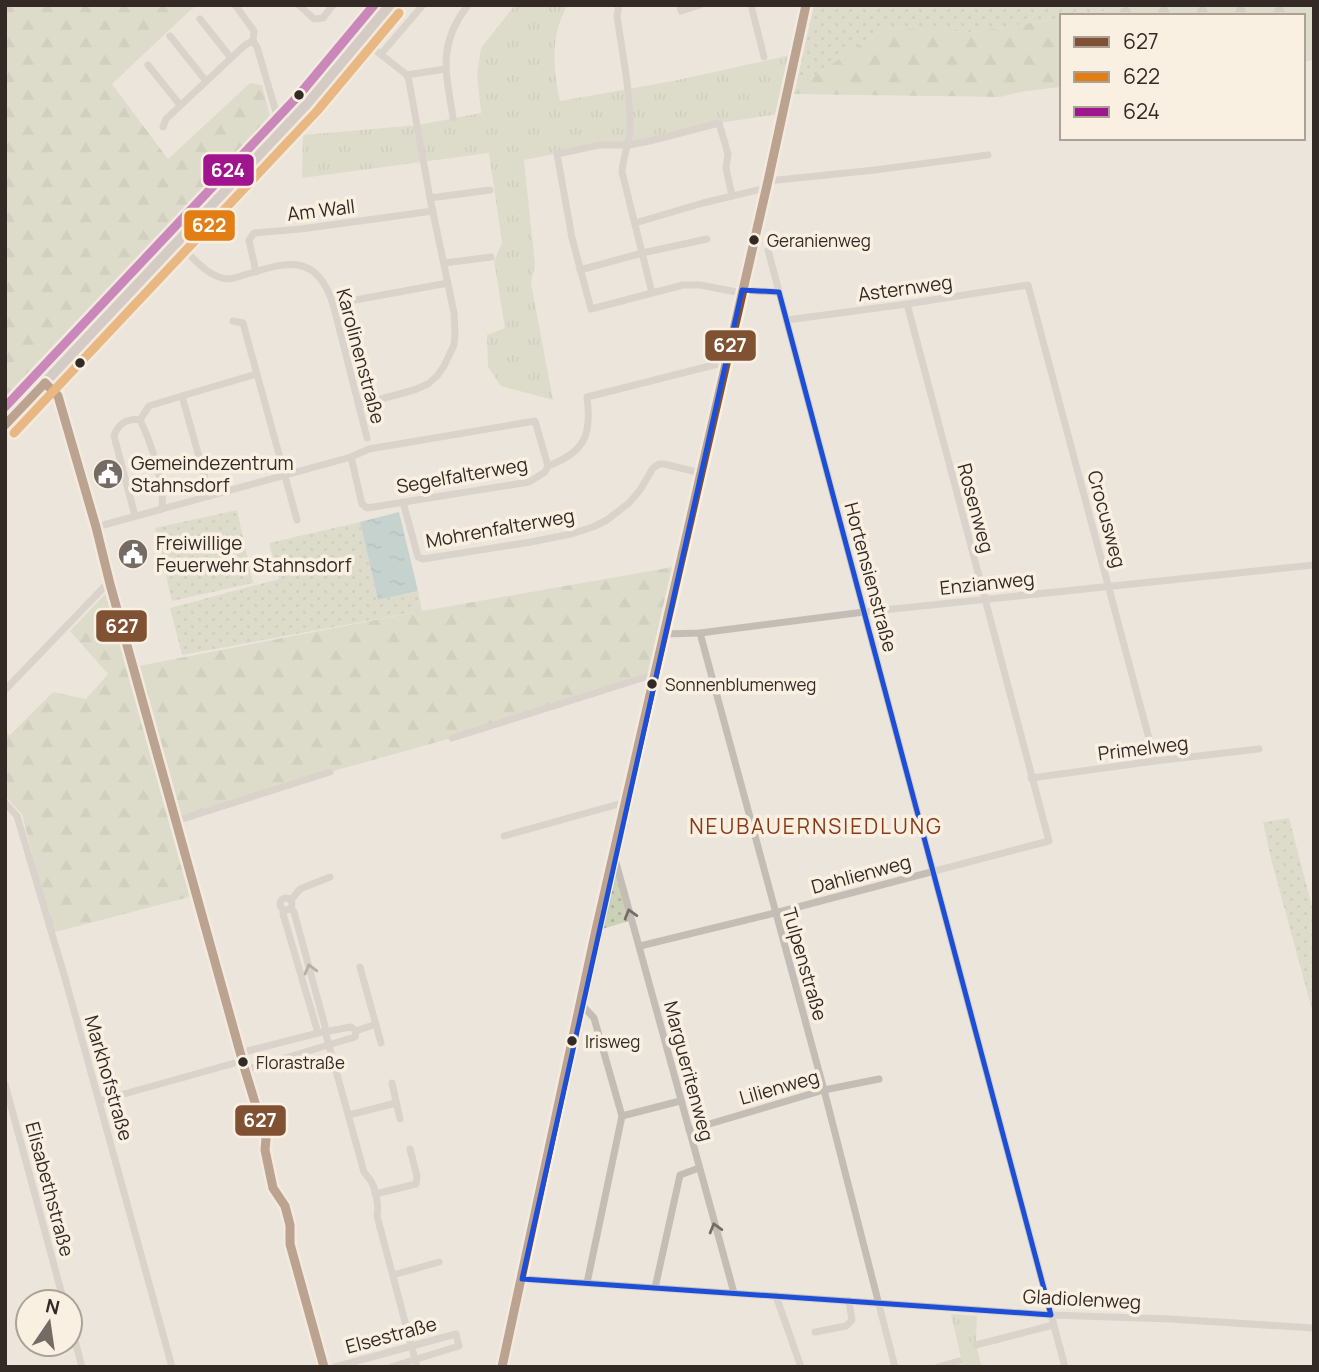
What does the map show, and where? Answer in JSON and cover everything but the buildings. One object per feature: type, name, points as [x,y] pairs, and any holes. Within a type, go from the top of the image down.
[{"type":"street","points":[[235,5],[254,31],[253,41],[276,112],[290,124]]},
{"type":"street","points":[[299,5],[314,19],[323,18],[333,5]]},
{"type":"street","points":[[5,425],[290,124],[390,5]]},
{"type":"street","points":[[381,54],[423,5]]},
{"type":"street","points":[[453,118],[445,69],[446,46],[452,30],[468,5]]},
{"type":"street","points":[[619,5],[617,16],[630,118],[629,145],[622,172],[652,293]]},
{"type":"street","points":[[680,5],[681,11],[700,5]]},
{"type":"street","points":[[751,5],[764,57]]},
{"type":"street","points":[[502,1367],[580,1003],[806,5]]},
{"type":"street","points":[[200,19],[231,58]]},
{"type":"street","points":[[170,36],[206,81]]},
{"type":"street","points":[[359,405],[428,384],[437,376],[450,356],[454,345],[455,324],[409,81],[407,75],[361,39]]},
{"type":"street","points":[[163,127],[166,118],[244,45],[253,41]]},
{"type":"street","points":[[148,65],[180,105]]},
{"type":"street","points":[[407,75],[445,69]]},
{"type":"street","points":[[732,196],[726,168],[728,154],[719,123],[629,145],[599,145],[557,154],[590,309],[691,284],[742,292],[779,292]]},
{"type":"street","points":[[635,223],[767,184],[988,155]]},
{"type":"street","points":[[430,198],[491,190]]},
{"type":"street","name":"Am Wall","points":[[256,272],[249,240],[254,233],[433,211]]},
{"type":"street","points":[[580,271],[642,253],[707,239]]},
{"type":"street","name":"Karolinenstraße","points":[[178,243],[212,275],[224,279],[289,264],[304,266],[317,273],[328,287],[367,438]]},
{"type":"street","name":"Hortensienstraße","points":[[768,250],[1065,1367]]},
{"type":"street","points":[[444,263],[491,257]]},
{"type":"street","points":[[333,304],[448,283]]},
{"type":"street","name":"Asternweg","points":[[787,320],[1028,285]]},
{"type":"street","name":"Crocusweg","points":[[1028,285],[1155,761]]},
{"type":"street","name":"Rosenweg","points":[[906,304],[1049,841]]},
{"type":"street","points":[[233,321],[243,323],[288,474],[297,520]]},
{"type":"street","name":"Segelfalterweg","points":[[351,457],[362,504],[366,508],[529,482],[537,479],[548,466],[565,459],[581,446],[588,431],[587,397],[726,362]]},
{"type":"street","points":[[140,419],[149,406],[257,374]]},
{"type":"street","points":[[46,383],[58,396],[96,527],[241,1057],[266,1139],[265,1150],[274,1188],[285,1206],[290,1225],[290,1244],[324,1367]]},
{"type":"street","points":[[182,396],[210,496]]},
{"type":"street","points":[[140,419],[149,439],[163,494],[162,509]]},
{"type":"street","points":[[135,516],[114,436],[122,423],[140,419]]},
{"type":"street","points":[[96,527],[351,457],[369,449],[535,421],[548,466]]},
{"type":"street","name":"Mohrenfalterweg","points":[[403,502],[418,557],[423,559],[531,542],[593,527],[629,503],[653,468],[659,464],[701,473]]},
{"type":"street","name":"Enzianweg","points":[[665,634],[700,633],[864,612],[1314,565]]},
{"type":"street","points":[[5,690],[104,586],[110,584]]},
{"type":"street","name":"Tulpenstraße","points":[[700,633],[824,1090],[895,1367]]},
{"type":"street","points":[[452,738],[655,674]]},
{"type":"street","name":"Primelweg","points":[[1031,778],[1259,749]]},
{"type":"street","points":[[176,821],[330,772]]},
{"type":"street","points":[[504,836],[626,802]]},
{"type":"street","name":"Markhofstraße","points":[[5,803],[17,816],[55,944],[172,1367]]},
{"type":"street","name":"Dahlienweg","points":[[640,946],[1049,841]]},
{"type":"street","name":"Margueritenweg","points":[[614,856],[734,1293]]},
{"type":"street","points":[[291,900],[300,889],[330,877]]},
{"type":"street","points":[[288,909],[293,906],[291,900],[286,897],[281,900],[281,906],[294,912],[325,1026],[321,1032]]},
{"type":"street","points":[[360,967],[381,1043]]},
{"type":"street","points":[[580,1003],[594,1018],[622,1116],[587,1283]]},
{"type":"street","points":[[356,1031],[376,1024]]},
{"type":"street","points":[[99,1101],[321,1032],[351,1027],[356,1031]]},
{"type":"street","points":[[245,1070],[355,1037],[356,1031]]},
{"type":"street","points":[[321,1032],[329,1045],[364,1172],[371,1181],[375,1194],[377,1216],[416,1363]]},
{"type":"street","name":"Lilienweg","points":[[689,1130],[824,1090],[879,1079]]},
{"type":"street","points":[[392,1083],[400,1119]]},
{"type":"street","name":"Elisabethstraße","points":[[5,1084],[60,1288]]},
{"type":"street","points":[[622,1116],[680,1101]]},
{"type":"street","points":[[349,1115],[396,1104]]},
{"type":"street","points":[[375,1194],[416,1184],[417,1176],[410,1149]]},
{"type":"street","points":[[655,1287],[680,1175],[699,1168]]},
{"type":"street","points":[[393,1275],[439,1262]]},
{"type":"street","name":"Gladiolenweg","points":[[522,1279],[1051,1315],[1314,1328]]},
{"type":"street","points":[[776,1296],[801,1367]]},
{"type":"street","points":[[815,1332],[846,1326],[852,1320],[849,1301]]},
{"type":"street","points":[[976,1345],[1053,1325]]},
{"type":"street","name":"Elsestraße","points":[[335,1367],[456,1334],[459,1346],[416,1363],[391,1367]]},
{"type":"street","points":[[938,1367],[959,1361]]},
{"type":"highlighted area","points":[[742,290],[779,292],[1051,1315],[522,1279]]},
{"type":"green space","points":[[5,5],[196,5],[112,84],[168,159],[250,83],[262,85],[273,128],[5,409]]},
{"type":"green space","points":[[515,5],[568,5],[558,28],[555,52],[560,101],[673,81],[791,55],[779,114],[719,123],[650,141],[599,145],[524,160],[535,264],[531,283],[553,400],[501,386],[488,367],[487,335],[505,328],[494,261],[502,243],[489,153],[302,178],[303,135],[418,125],[481,113],[477,74],[481,48]]},
{"type":"green space","points":[[814,5],[1138,5],[1085,14],[1060,14],[1060,18],[972,32],[885,28],[795,89]]},
{"type":"green space","points":[[1138,5],[1314,5],[1314,60],[1305,62],[1305,14],[1085,14]]},
{"type":"green space","points":[[1060,18],[1060,87],[1000,97],[793,94],[795,89],[885,28],[972,32]]},
{"type":"green space","points":[[237,510],[253,583],[172,601],[155,528]]},
{"type":"green space","points":[[360,522],[378,600],[418,591],[422,611],[182,655],[170,608],[279,579],[269,543]]},
{"type":"green space","points":[[673,567],[649,676],[177,821],[197,895],[52,933],[22,814],[5,796],[5,731],[10,735],[53,692],[86,699],[108,674],[70,631],[107,592],[128,668],[422,611]]},
{"type":"green space","points":[[1289,818],[1314,914],[1314,1017],[1263,822]]},
{"type":"green space","points":[[615,875],[629,921],[602,929],[613,877]]},
{"type":"green space","points":[[951,1314],[977,1316],[976,1345],[982,1367],[963,1367]]},
{"type":"water","points":[[399,512],[418,591],[378,600],[360,522]]},
{"type":"transit line","name":"624","points":[[5,407],[299,95],[374,5]]},
{"type":"transit line","name":"627","points":[[502,1367],[596,930],[806,5]]},
{"type":"transit line","name":"622","points":[[14,433],[317,111],[399,13]]},
{"type":"transit line","name":"627","points":[[45,383],[58,396],[96,527],[266,1139],[265,1150],[273,1188],[285,1206],[290,1225],[290,1244],[324,1367]]},
{"type":"transit line","name":"627","points":[[5,425],[45,383]]},
{"type":"place","name":"Geranienweg","points":[[754,240]]},
{"type":"place","name":"Gemeindezentrum Stahnsdorf","points":[[108,474]]},
{"type":"place","name":"Freiwillige Feuerwehr Stahnsdorf","points":[[133,554]]},
{"type":"place","name":"Sonnenblumenweg","points":[[652,684]]},
{"type":"place","name":"Irisweg","points":[[572,1041]]},
{"type":"place","name":"Florastraße","points":[[243,1062]]},
{"type":"district","name":"NEUBAUERNSIEDLUNG","points":[[816,827]]}]
